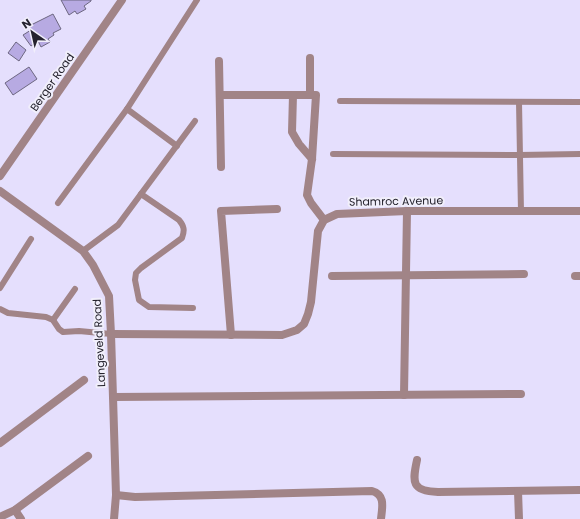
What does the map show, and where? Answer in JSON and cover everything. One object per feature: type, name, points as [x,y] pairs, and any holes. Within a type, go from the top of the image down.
[{"type":"street","name":"Berger Road","points":[[0,176],[122,0]]},
{"type":"street","points":[[111,334],[282,335],[297,330],[304,324],[311,302],[318,231],[324,220],[307,195],[312,158],[313,95],[310,58]]},
{"type":"street","points":[[219,61],[222,167]]},
{"type":"street","points":[[220,95],[313,95]]},
{"type":"street","points":[[293,95],[292,132],[295,138],[312,158]]},
{"type":"street","name":"Langeveld Road","points":[[0,191],[83,251],[93,265],[109,296],[116,495],[114,519]]},
{"type":"street","points":[[231,335],[221,211],[277,209]]},
{"type":"street","points":[[404,395],[407,211]]},
{"type":"street","name":"Shamroc Avenue","points":[[324,220],[337,214],[407,211],[580,211]]},
{"type":"street","points":[[332,276],[524,274]]},
{"type":"street","points":[[0,442],[84,380]]},
{"type":"street","points":[[113,397],[522,394]]},
{"type":"street","points":[[0,516],[15,510],[88,456]]},
{"type":"street","points":[[417,460],[414,476],[418,487],[422,491],[580,490]]},
{"type":"street","points":[[116,495],[135,497],[372,491],[377,492],[383,501],[381,519]]},
{"type":"street","points":[[518,491],[519,519]]},
{"type":"street","points":[[15,510],[21,519]]},
{"type":"lane","points":[[58,203],[127,109],[197,0]]},
{"type":"lane","points":[[340,101],[580,102]]},
{"type":"lane","points":[[519,102],[521,212]]},
{"type":"lane","points":[[127,109],[177,146]]},
{"type":"lane","points":[[83,251],[118,225],[195,121]]},
{"type":"lane","points":[[333,154],[580,154]]},
{"type":"lane","points":[[141,194],[179,220],[183,225],[184,232],[182,238],[136,273],[135,280],[139,300],[149,307],[194,308]]},
{"type":"lane","points":[[0,288],[31,238]]},
{"type":"lane","points":[[53,320],[75,289]]},
{"type":"lane","points":[[0,308],[8,313],[46,317],[53,320],[63,332],[79,331],[111,334]]},
{"type":"building","points":[[61,0],[91,1],[84,6],[86,9],[77,14],[75,11],[69,15]]},
{"type":"building","points":[[53,14],[61,29],[53,33],[54,35],[48,39],[50,42],[41,47],[38,41],[31,46],[23,35],[31,30],[29,26]]},
{"type":"building","points":[[16,42],[26,50],[19,61],[8,53]]},
{"type":"building","points":[[29,67],[37,79],[13,95],[5,83]]}]
